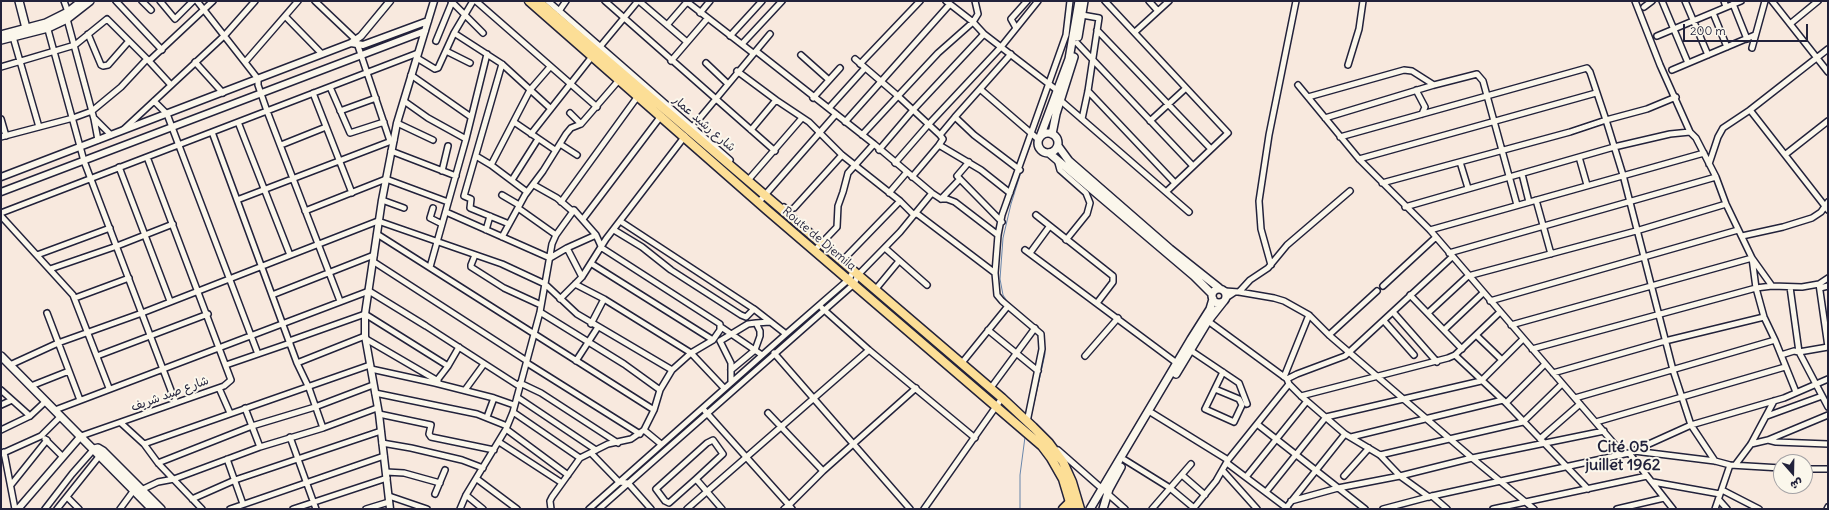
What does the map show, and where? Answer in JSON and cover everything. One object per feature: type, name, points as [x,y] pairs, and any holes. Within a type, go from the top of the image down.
[{"type":"main road","points":[[19,1],[26,28]]},
{"type":"main road","points":[[67,15],[82,1]]},
{"type":"main road","points":[[1,40],[47,26],[90,1]]},
{"type":"main road","name":"Route de Djemila","points":[[529,1],[596,52],[619,80],[640,94],[661,116],[688,131],[758,203],[1027,433],[1046,452],[1063,479],[1071,505]]},
{"type":"main road","points":[[538,1],[596,52],[640,94],[766,194],[875,290],[1002,398],[1049,443],[1067,470],[1080,509]]},
{"type":"main road","points":[[1052,134],[1060,100],[1072,67],[1079,1]]},
{"type":"main road","points":[[1084,1],[1082,15],[1069,59],[1040,139],[1041,149],[1057,159],[1194,276],[1216,302],[1223,295]]},
{"type":"main road","points":[[1,35],[26,28],[47,26]]},
{"type":"main road","points":[[1040,139],[1045,134],[1052,134],[1057,138],[1058,146],[1069,160],[1223,295]]},
{"type":"main road","points":[[1049,153],[1053,152],[1058,146]]},
{"type":"main road","points":[[1103,509],[1105,492],[1210,309],[1212,296],[1215,290],[1223,295]]},
{"type":"main road","points":[[1090,509],[1105,492],[1125,460],[1178,364],[1190,350],[1223,295]]},
{"type":"main road","points":[[1,356],[80,436],[94,449],[98,448],[152,509]]},
{"type":"main road","points":[[101,453],[142,490],[160,509]]},
{"type":"main road","points":[[1064,509],[1071,505]]},
{"type":"street","points":[[64,1],[94,118],[98,140]]},
{"type":"street","points":[[116,1],[162,50]]},
{"type":"street","points":[[142,1],[151,10]]},
{"type":"street","points":[[160,1],[175,19],[194,1]]},
{"type":"street","points":[[197,1],[246,61],[258,79],[267,111],[340,301]]},
{"type":"street","points":[[1,119],[3,137],[73,118],[92,110],[121,87],[148,60],[162,50],[213,1]]},
{"type":"street","points":[[121,132],[225,35],[255,1]]},
{"type":"street","points":[[246,61],[298,1]]},
{"type":"street","points":[[315,1],[355,43],[362,54],[384,122],[392,141]]},
{"type":"street","points":[[355,43],[390,1]]},
{"type":"street","points":[[390,509],[381,431],[366,337],[365,314],[374,259],[378,221],[392,141],[434,1]]},
{"type":"street","points":[[436,41],[451,1],[483,33]]},
{"type":"street","points":[[417,56],[437,69],[464,14],[474,1],[597,107]]},
{"type":"street","name":"شارع رشيد عمار","points":[[548,1],[596,52],[688,131],[750,178],[766,194],[786,210],[794,208],[842,155]]},
{"type":"street","points":[[558,10],[566,1]]},
{"type":"street","points":[[605,1],[774,151]]},
{"type":"street","points":[[531,134],[550,108],[638,1],[687,42]]},
{"type":"street","points":[[700,13],[710,1]]},
{"type":"street","points":[[730,36],[762,1]]},
{"type":"street","points":[[742,44],[782,1]]},
{"type":"street","points":[[860,64],[920,1]]},
{"type":"street","points":[[862,136],[938,53],[973,22],[978,14],[975,1]]},
{"type":"street","points":[[1016,28],[1011,19],[1027,1]]},
{"type":"street","points":[[895,163],[1001,46],[1038,1]]},
{"type":"street","points":[[1027,422],[1038,371],[1042,341],[1041,334],[997,295],[995,273],[998,235],[1010,193],[1020,170],[1050,84],[1074,38],[1070,1]]},
{"type":"street","points":[[1105,1],[1228,133],[1166,192]]},
{"type":"street","points":[[1149,1],[1158,11]]},
{"type":"street","points":[[1135,32],[1169,1]]},
{"type":"street","points":[[1271,265],[1261,228],[1259,201],[1269,136],[1296,1]]},
{"type":"street","points":[[1348,65],[1359,29],[1363,1]]},
{"type":"street","points":[[1635,1],[1660,65],[1676,97],[1690,132],[1696,138],[1710,164],[1726,204],[1752,258],[1772,286]]},
{"type":"street","points":[[1644,7],[1652,1]]},
{"type":"street","points":[[1662,1],[1688,64]]},
{"type":"street","points":[[1685,1],[1708,55]]},
{"type":"street","points":[[1724,1],[1726,7]]},
{"type":"street","points":[[1657,36],[1741,1]]},
{"type":"street","points":[[1752,48],[1765,1]]},
{"type":"street","points":[[1772,1],[1828,72]]},
{"type":"street","points":[[1790,24],[1818,1]]},
{"type":"street","points":[[667,25],[686,2],[813,98],[829,108],[932,193],[941,199],[947,199],[955,202],[998,235]]},
{"type":"street","points":[[846,122],[948,2],[973,22],[984,34],[1058,91]]},
{"type":"street","points":[[1732,4],[1747,39]]},
{"type":"street","points":[[1713,13],[1727,47]]},
{"type":"street","points":[[1082,15],[1099,18],[1088,91],[1082,119]]},
{"type":"street","points":[[285,16],[322,54]]},
{"type":"street","points":[[1,67],[75,45],[107,19],[171,85]]},
{"type":"street","points":[[671,61],[707,19]]},
{"type":"street","points":[[1,177],[81,148],[98,140],[322,54],[428,21]]},
{"type":"street","points":[[47,26],[84,161],[176,401]]},
{"type":"street","points":[[1097,30],[1211,149]]},
{"type":"street","points":[[1,192],[425,31]]},
{"type":"street","points":[[454,33],[502,64],[550,108]]},
{"type":"street","points":[[88,34],[100,65],[103,66],[108,65],[129,41]]},
{"type":"street","points":[[560,299],[576,284],[592,264],[601,247],[688,131],[737,71],[770,34]]},
{"type":"street","points":[[879,150],[913,110],[984,34]]},
{"type":"street","points":[[1672,70],[1755,35]]},
{"type":"street","points":[[13,37],[39,127]]},
{"type":"street","points":[[1074,38],[1193,166]]},
{"type":"street","points":[[1710,164],[1718,137],[1723,128],[1750,110],[1828,49]]},
{"type":"street","points":[[446,50],[470,63]]},
{"type":"street","points":[[430,267],[466,139],[487,54]]},
{"type":"street","points":[[940,135],[1011,54]]},
{"type":"street","points":[[801,55],[829,80]]},
{"type":"street","points":[[1,212],[92,179],[119,167],[368,72],[417,56]]},
{"type":"street","points":[[855,60],[898,96],[943,139],[912,177]]},
{"type":"street","points":[[195,62],[223,93]]},
{"type":"street","points":[[706,63],[727,83]]},
{"type":"street","points":[[502,64],[464,196],[471,199],[470,208],[509,224]]},
{"type":"street","points":[[491,165],[530,90],[550,67]]},
{"type":"street","points":[[813,98],[840,68]]},
{"type":"street","points":[[829,108],[865,68]]},
{"type":"street","points":[[1340,137],[1587,68],[1590,72],[1623,175],[1636,231],[1673,370],[1691,425],[1715,461]]},
{"type":"street","points":[[1308,97],[1404,70],[1412,72],[1434,85]]},
{"type":"street","points":[[737,71],[802,118],[821,133],[842,155],[915,214],[995,273]]},
{"type":"street","points":[[1325,118],[1416,90],[1477,74],[1481,77],[1517,205]]},
{"type":"street","points":[[411,75],[471,117]]},
{"type":"street","points":[[502,237],[527,192],[534,185],[569,130],[581,124],[619,80]]},
{"type":"street","points":[[1298,85],[1359,159],[1405,207],[1430,230],[1562,384],[1604,431],[1628,453],[1653,482],[1673,509]]},
{"type":"street","points":[[330,87],[350,133],[384,122]]},
{"type":"street","points":[[1150,121],[1186,88]]},
{"type":"street","points":[[980,89],[1040,139]]},
{"type":"street","points":[[1416,90],[1423,100],[1425,107],[1422,114]]},
{"type":"street","points":[[1088,91],[1175,182]]},
{"type":"street","points":[[314,93],[352,193]]},
{"type":"street","points":[[1359,159],[1596,93]]},
{"type":"street","points":[[561,202],[640,94]]},
{"type":"street","points":[[1382,183],[1570,132],[1647,109],[1676,97]]},
{"type":"street","points":[[340,111],[376,98]]},
{"type":"street","points":[[154,100],[167,114],[258,354]]},
{"type":"street","points":[[751,130],[776,100]]},
{"type":"street","points":[[1060,100],[1189,212]]},
{"type":"street","points":[[404,101],[428,118],[466,139]]},
{"type":"street","points":[[1742,236],[1783,227],[1812,218],[1827,206],[1750,110]]},
{"type":"street","points":[[570,113],[581,124]]},
{"type":"street","points":[[758,203],[821,133],[836,114]]},
{"type":"street","points":[[583,219],[661,116]]},
{"type":"street","points":[[955,117],[974,135],[1020,170]]},
{"type":"street","points":[[94,118],[111,135]]},
{"type":"street","points":[[750,178],[802,118]]},
{"type":"street","points":[[1786,154],[1828,121]]},
{"type":"street","points":[[238,122],[290,255]]},
{"type":"street","points":[[514,122],[555,150]]},
{"type":"street","points":[[397,123],[433,140]]},
{"type":"street","points":[[281,145],[326,127]]},
{"type":"street","points":[[212,132],[289,342],[309,388],[323,428]]},
{"type":"street","points":[[1405,207],[1614,147],[1670,134],[1690,132]]},
{"type":"street","points":[[512,180],[538,139]]},
{"type":"street","points":[[237,200],[392,141]]},
{"type":"street","points":[[560,144],[577,155]]},
{"type":"street","points":[[814,251],[837,227],[838,206],[844,192],[848,173],[874,144]]},
{"type":"street","points":[[939,145],[952,154],[969,162],[1010,193]]},
{"type":"street","points":[[442,171],[448,146]]},
{"type":"street","points":[[391,151],[456,176]]},
{"type":"street","points":[[1430,230],[1704,153]]},
{"type":"street","points":[[476,156],[491,165],[527,192]]},
{"type":"street","name":"شارع صيد شريف","points":[[80,436],[121,423],[176,401],[219,388],[228,384],[231,380],[208,314],[147,157]]},
{"type":"street","points":[[1579,157],[1587,186]]},
{"type":"street","points":[[1057,159],[1060,170],[1086,193],[1090,203],[1088,214],[1066,240]]},
{"type":"street","points":[[969,162],[957,175],[1002,222]]},
{"type":"street","points":[[1460,162],[1468,188]]},
{"type":"street","points":[[119,167],[170,301]]},
{"type":"street","points":[[889,193],[907,172]]},
{"type":"street","points":[[1522,174],[1529,202]]},
{"type":"street","points":[[1286,380],[1314,367],[1342,358],[1394,312],[1410,294],[1450,255],[1716,177]]},
{"type":"street","points":[[305,211],[386,179],[448,202]]},
{"type":"street","points":[[941,199],[960,179]]},
{"type":"street","points":[[534,185],[571,210],[574,210],[596,235],[601,247],[720,324],[721,327],[730,334],[762,355]]},
{"type":"street","points":[[1237,292],[1245,284],[1271,265],[1287,245],[1350,191]]},
{"type":"street","points":[[599,509],[823,309],[851,282],[856,273],[885,248],[932,193]]},
{"type":"street","points":[[502,195],[519,206],[556,235]]},
{"type":"street","points":[[382,200],[404,208]]},
{"type":"street","points":[[1536,200],[1551,254]]},
{"type":"street","points":[[842,261],[900,201]]},
{"type":"street","points":[[1428,313],[1468,276],[1636,231],[1726,204]]},
{"type":"street","points":[[433,208],[430,218],[442,224]]},
{"type":"street","points":[[460,509],[466,495],[499,442],[513,412],[540,312],[556,235],[574,210]]},
{"type":"street","points":[[446,212],[550,258]]},
{"type":"street","points":[[1036,215],[1049,227],[1113,276],[1113,282],[1097,302]]},
{"type":"street","points":[[1,216],[75,298],[109,388]]},
{"type":"street","points":[[486,230],[490,216]]},
{"type":"street","points":[[10,365],[58,343],[378,221],[512,268],[545,284],[577,314],[591,324],[672,370]]},
{"type":"street","points":[[620,221],[754,309],[786,334]]},
{"type":"street","points":[[50,269],[117,246],[173,224]]},
{"type":"street","points":[[1049,227],[1027,251],[1178,364]]},
{"type":"street","points":[[37,255],[110,228]]},
{"type":"street","points":[[614,230],[642,247],[671,270],[741,315],[746,317],[754,309]]},
{"type":"street","points":[[1490,301],[1738,230]]},
{"type":"street","points":[[376,234],[654,410]]},
{"type":"street","points":[[550,258],[567,248],[596,235]]},
{"type":"street","points":[[1383,286],[1436,237]]},
{"type":"street","points":[[567,248],[582,277]]},
{"type":"street","points":[[885,248],[927,285]]},
{"type":"street","points":[[475,255],[471,267],[504,288],[541,304]]},
{"type":"street","points":[[1511,324],[1752,258]]},
{"type":"street","points":[[1752,258],[1756,288],[1764,317],[1796,392]]},
{"type":"street","points":[[272,295],[329,273],[374,259]]},
{"type":"street","points":[[374,259],[527,362],[661,444]]},
{"type":"street","points":[[875,290],[899,261]]},
{"type":"street","points":[[592,264],[713,340]]},
{"type":"street","points":[[75,298],[130,278]]},
{"type":"street","points":[[1820,286],[1828,278]]},
{"type":"street","points":[[589,509],[818,305],[851,282]]},
{"type":"street","points":[[576,284],[604,299],[691,353],[724,388]]},
{"type":"street","points":[[1532,349],[1756,288],[1772,286],[1828,286]]},
{"type":"street","points":[[1790,286],[1799,352],[1828,407]]},
{"type":"street","points":[[1781,355],[1794,351],[1799,352],[1828,346],[1820,286]]},
{"type":"street","points":[[55,410],[109,388],[165,369],[369,291]]},
{"type":"street","points":[[369,291],[484,364],[520,384],[541,393],[618,443]]},
{"type":"street","points":[[1329,335],[1377,291]]},
{"type":"street","points":[[1223,295],[1237,292],[1284,301],[1309,314],[1329,335],[1472,458],[1534,509]]},
{"type":"street","points":[[1444,330],[1483,293]]},
{"type":"street","points":[[1410,294],[1462,349]]},
{"type":"street","points":[[591,324],[604,299]]},
{"type":"street","points":[[818,305],[869,350],[975,438]]},
{"type":"street","points":[[961,364],[1008,306]]},
{"type":"street","points":[[540,312],[624,364],[660,390]]},
{"type":"street","points":[[1394,312],[1437,362]]},
{"type":"street","points":[[1301,396],[1422,364],[1437,362],[1455,355],[1500,312]]},
{"type":"street","points":[[47,313],[80,400]]},
{"type":"street","points":[[97,356],[208,314]]},
{"type":"street","points":[[226,365],[365,314]]},
{"type":"street","points":[[365,314],[448,366]]},
{"type":"street","points":[[1125,460],[1170,488],[1193,508],[1223,471],[1227,461],[1257,424],[1286,380],[1309,314]]},
{"type":"street","points":[[1553,373],[1665,341],[1764,317]]},
{"type":"street","points":[[1085,356],[1118,318]]},
{"type":"street","points":[[1208,321],[1286,380],[1301,396],[1346,434],[1380,456],[1400,476],[1447,509]]},
{"type":"street","points":[[1384,321],[1414,355]]},
{"type":"street","points":[[732,382],[729,356],[720,341],[748,324],[770,322]]},
{"type":"street","points":[[731,370],[755,350],[760,336],[760,331],[756,323]]},
{"type":"street","points":[[576,361],[598,327]]},
{"type":"street","points":[[551,509],[550,501],[580,458],[608,444],[631,439],[642,432],[654,410],[660,390],[672,370],[691,353],[713,340],[721,327]]},
{"type":"street","points":[[990,389],[1035,328]]},
{"type":"street","points":[[988,330],[1038,371]]},
{"type":"street","points":[[1476,335],[1502,360]]},
{"type":"street","points":[[297,363],[366,337]]},
{"type":"street","points":[[366,337],[436,382]]},
{"type":"street","points":[[1266,492],[1326,417],[1482,381],[1523,339]]},
{"type":"street","points":[[1575,398],[1775,340]]},
{"type":"street","points":[[436,382],[448,366],[459,347]]},
{"type":"street","points":[[687,509],[869,350]]},
{"type":"street","points":[[1190,350],[1239,383],[1247,404]]},
{"type":"street","points":[[774,353],[910,509]]},
{"type":"street","points":[[1455,355],[1505,402],[1588,489]]},
{"type":"street","points":[[465,390],[484,364]]},
{"type":"street","points":[[1351,437],[1505,402],[1545,364]]},
{"type":"street","points":[[144,444],[230,413],[371,367],[436,382],[514,405]]},
{"type":"street","points":[[1596,422],[1786,367]]},
{"type":"street","points":[[31,386],[69,371]]},
{"type":"street","points":[[1215,389],[1239,399],[1242,404],[1234,422],[1205,409],[1223,372]]},
{"type":"street","points":[[1385,509],[1430,497],[1628,453],[1691,425],[1774,401],[1828,379]]},
{"type":"street","points":[[1380,456],[1523,422],[1562,384]]},
{"type":"street","points":[[158,463],[252,426],[315,407],[374,385]]},
{"type":"street","points":[[219,388],[230,413]]},
{"type":"street","points":[[784,509],[790,507],[823,471],[916,388]]},
{"type":"street","points":[[1,390],[30,416]]},
{"type":"street","points":[[375,393],[419,401],[488,417],[507,427],[568,475]]},
{"type":"street","points":[[1767,416],[1822,396]]},
{"type":"street","points":[[517,397],[593,451],[619,482],[628,483],[651,509]]},
{"type":"street","points":[[488,417],[494,398]]},
{"type":"street","points":[[924,509],[1002,398]]},
{"type":"street","points":[[1,405],[12,400]]},
{"type":"street","points":[[1,430],[30,416],[46,401]]},
{"type":"street","points":[[1246,477],[1307,401]]},
{"type":"street","points":[[1715,509],[1733,465],[1751,444],[1774,401]]},
{"type":"street","points":[[1542,442],[1580,404]]},
{"type":"street","points":[[245,408],[260,447]]},
{"type":"street","points":[[702,408],[790,507]]},
{"type":"street","points":[[142,490],[158,482],[174,479],[260,447],[378,411],[430,425],[429,434],[431,437],[494,450]]},
{"type":"street","points":[[513,412],[580,458]]},
{"type":"street","points":[[768,413],[823,471]]},
{"type":"street","points":[[1152,413],[1227,461],[1287,508],[1291,501],[1346,434]]},
{"type":"street","points":[[1751,444],[1768,440],[1828,415]]},
{"type":"street","points":[[17,509],[2,453],[41,436],[61,416]]},
{"type":"street","points":[[121,423],[144,444],[158,463],[202,509]]},
{"type":"street","points":[[1257,424],[1365,509]]},
{"type":"street","points":[[192,499],[234,480],[381,431]]},
{"type":"street","points":[[1291,501],[1338,488],[1400,476],[1542,442],[1604,431]]},
{"type":"street","points":[[41,436],[47,440],[62,456]]},
{"type":"street","points":[[17,509],[80,436]]},
{"type":"street","points":[[290,437],[316,509]]},
{"type":"street","points":[[11,485],[47,440]]},
{"type":"street","points":[[713,440],[723,454],[696,479],[669,503],[665,501],[656,490],[695,453],[713,440]]},
{"type":"street","points":[[1768,440],[1776,442],[1828,444]]},
{"type":"street","points":[[499,442],[562,483]]},
{"type":"street","points":[[382,443],[426,451],[462,460],[483,468]]},
{"type":"street","points":[[1049,443],[1125,509]]},
{"type":"street","points":[[1344,476],[1369,448]]},
{"type":"street","points":[[45,509],[72,474],[94,449]]},
{"type":"street","points":[[57,509],[101,453]]},
{"type":"street","points":[[1628,453],[1715,461],[1733,465],[1773,468]]},
{"type":"street","points":[[230,509],[384,456]]},
{"type":"street","points":[[227,459],[243,504]]},
{"type":"street","points":[[1152,509],[1192,464]]},
{"type":"street","points":[[1813,469],[1828,470]]},
{"type":"street","points":[[435,494],[446,470]]},
{"type":"street","points":[[1223,471],[1257,509]]},
{"type":"street","points":[[293,509],[387,475],[404,473],[440,483]]},
{"type":"street","points":[[1182,475],[1205,495]]},
{"type":"street","points":[[1493,509],[1647,476]]},
{"type":"street","points":[[477,479],[517,509]]},
{"type":"street","points":[[696,479],[722,509]]},
{"type":"street","points":[[1653,482],[1721,492],[1747,506],[1759,509]]},
{"type":"street","points":[[120,509],[134,490]]},
{"type":"street","points":[[466,495],[484,509]]},
{"type":"street","points":[[67,498],[79,509]]},
{"type":"street","points":[[1617,509],[1664,498]]},
{"type":"street","points":[[366,509],[389,499],[427,509]]},
{"type":"street","points":[[1719,500],[1727,509]]},
{"type":"waterway","points":[[1021,169],[1031,144]]},
{"type":"waterway","points":[[1021,172],[1011,204],[1003,238],[1000,279],[1003,295],[1007,301],[1042,331]]},
{"type":"waterway","points":[[1031,417],[1045,354],[1043,334]]},
{"type":"waterway","points":[[1020,509],[1020,475],[1025,437]]},
{"type":"district","name":"Cité 05 juillet 1962","points":[[1623,456]]}]
